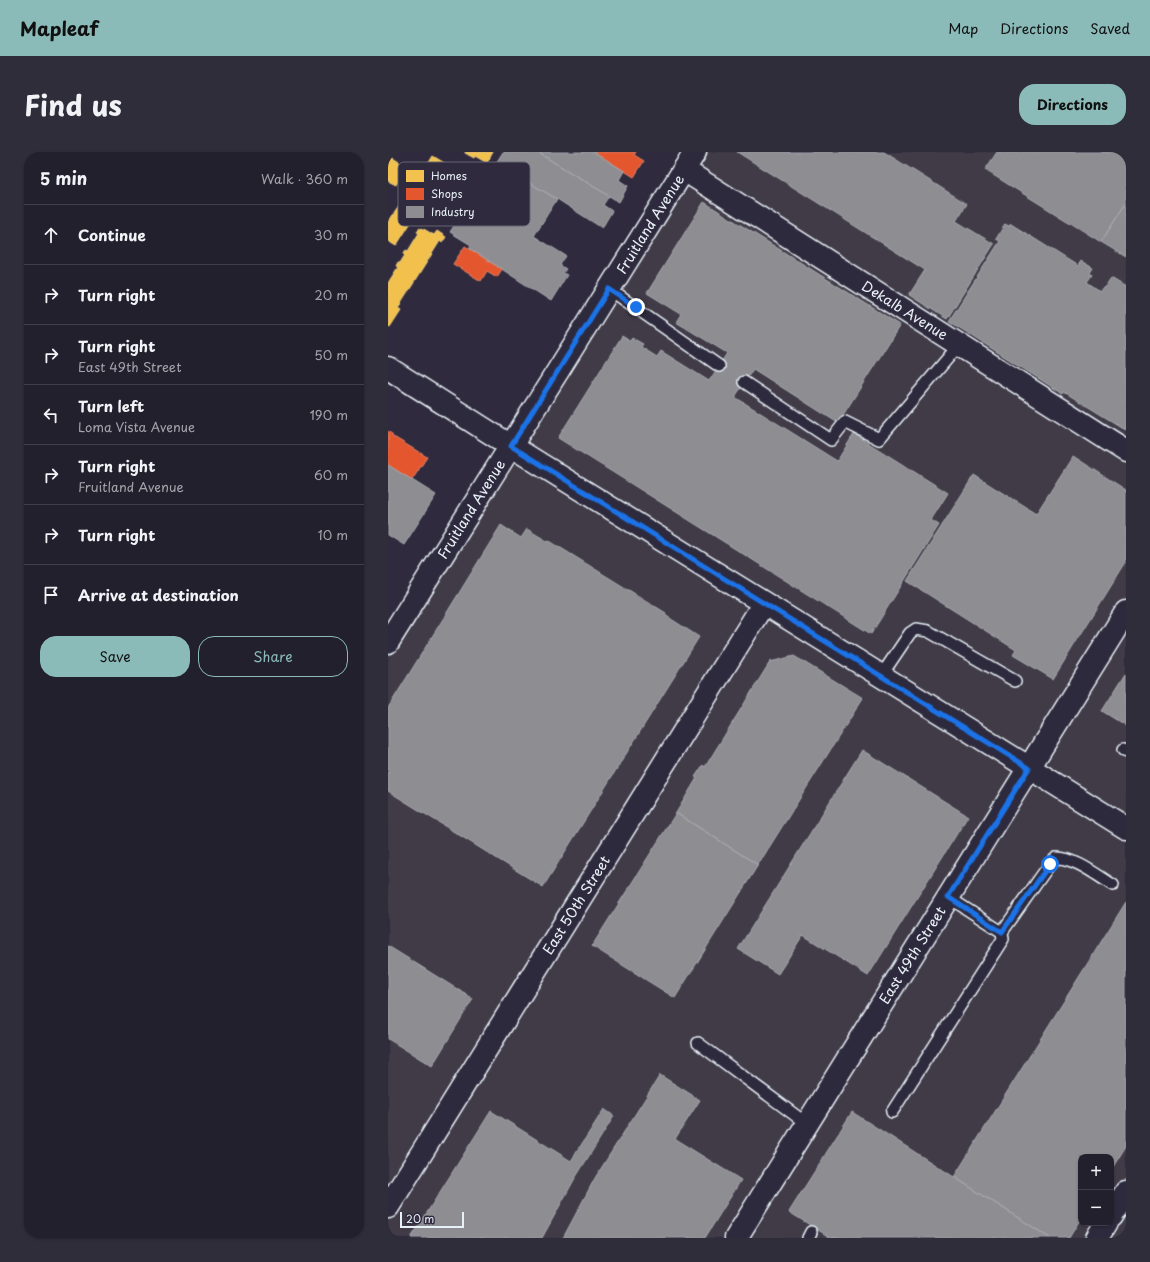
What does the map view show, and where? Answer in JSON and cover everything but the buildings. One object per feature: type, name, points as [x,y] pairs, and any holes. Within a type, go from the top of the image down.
[{"type":"street","name":"Fruitland Avenue","points":[[388,642],[689,161]]},
{"type":"street","name":"Dekalb Avenue","points":[[689,161],[959,345],[1126,451]]},
{"type":"street","points":[[388,368],[1126,828]]},
{"type":"street","name":"East 50th Street","points":[[388,1207],[764,603]]},
{"type":"street","name":"East 49th Street","points":[[736,1238],[1126,612]]},
{"type":"street","points":[[1114,1211],[1126,1192]]},
{"type":"street","points":[[1097,1238],[1104,1226]]},
{"type":"lane","points":[[609,289],[719,366]]},
{"type":"lane","points":[[744,382],[831,440],[845,422],[879,439],[959,345]]},
{"type":"lane","points":[[881,676],[910,633],[916,629],[928,631],[1015,682]]},
{"type":"lane","points":[[892,1112],[1003,939],[1002,932],[1050,864],[1056,858],[1063,858],[1077,864],[1113,886]]},
{"type":"lane","points":[[948,897],[1002,932]]},
{"type":"lane","points":[[698,1043],[807,1124]]},
{"type":"shaded area","points":[[690,152],[1126,152],[1126,1238],[388,1238],[388,641]]},
{"type":"route","points":[[636,307],[609,289],[511,446],[1029,768],[948,897],[1002,932],[1050,864]]}]
